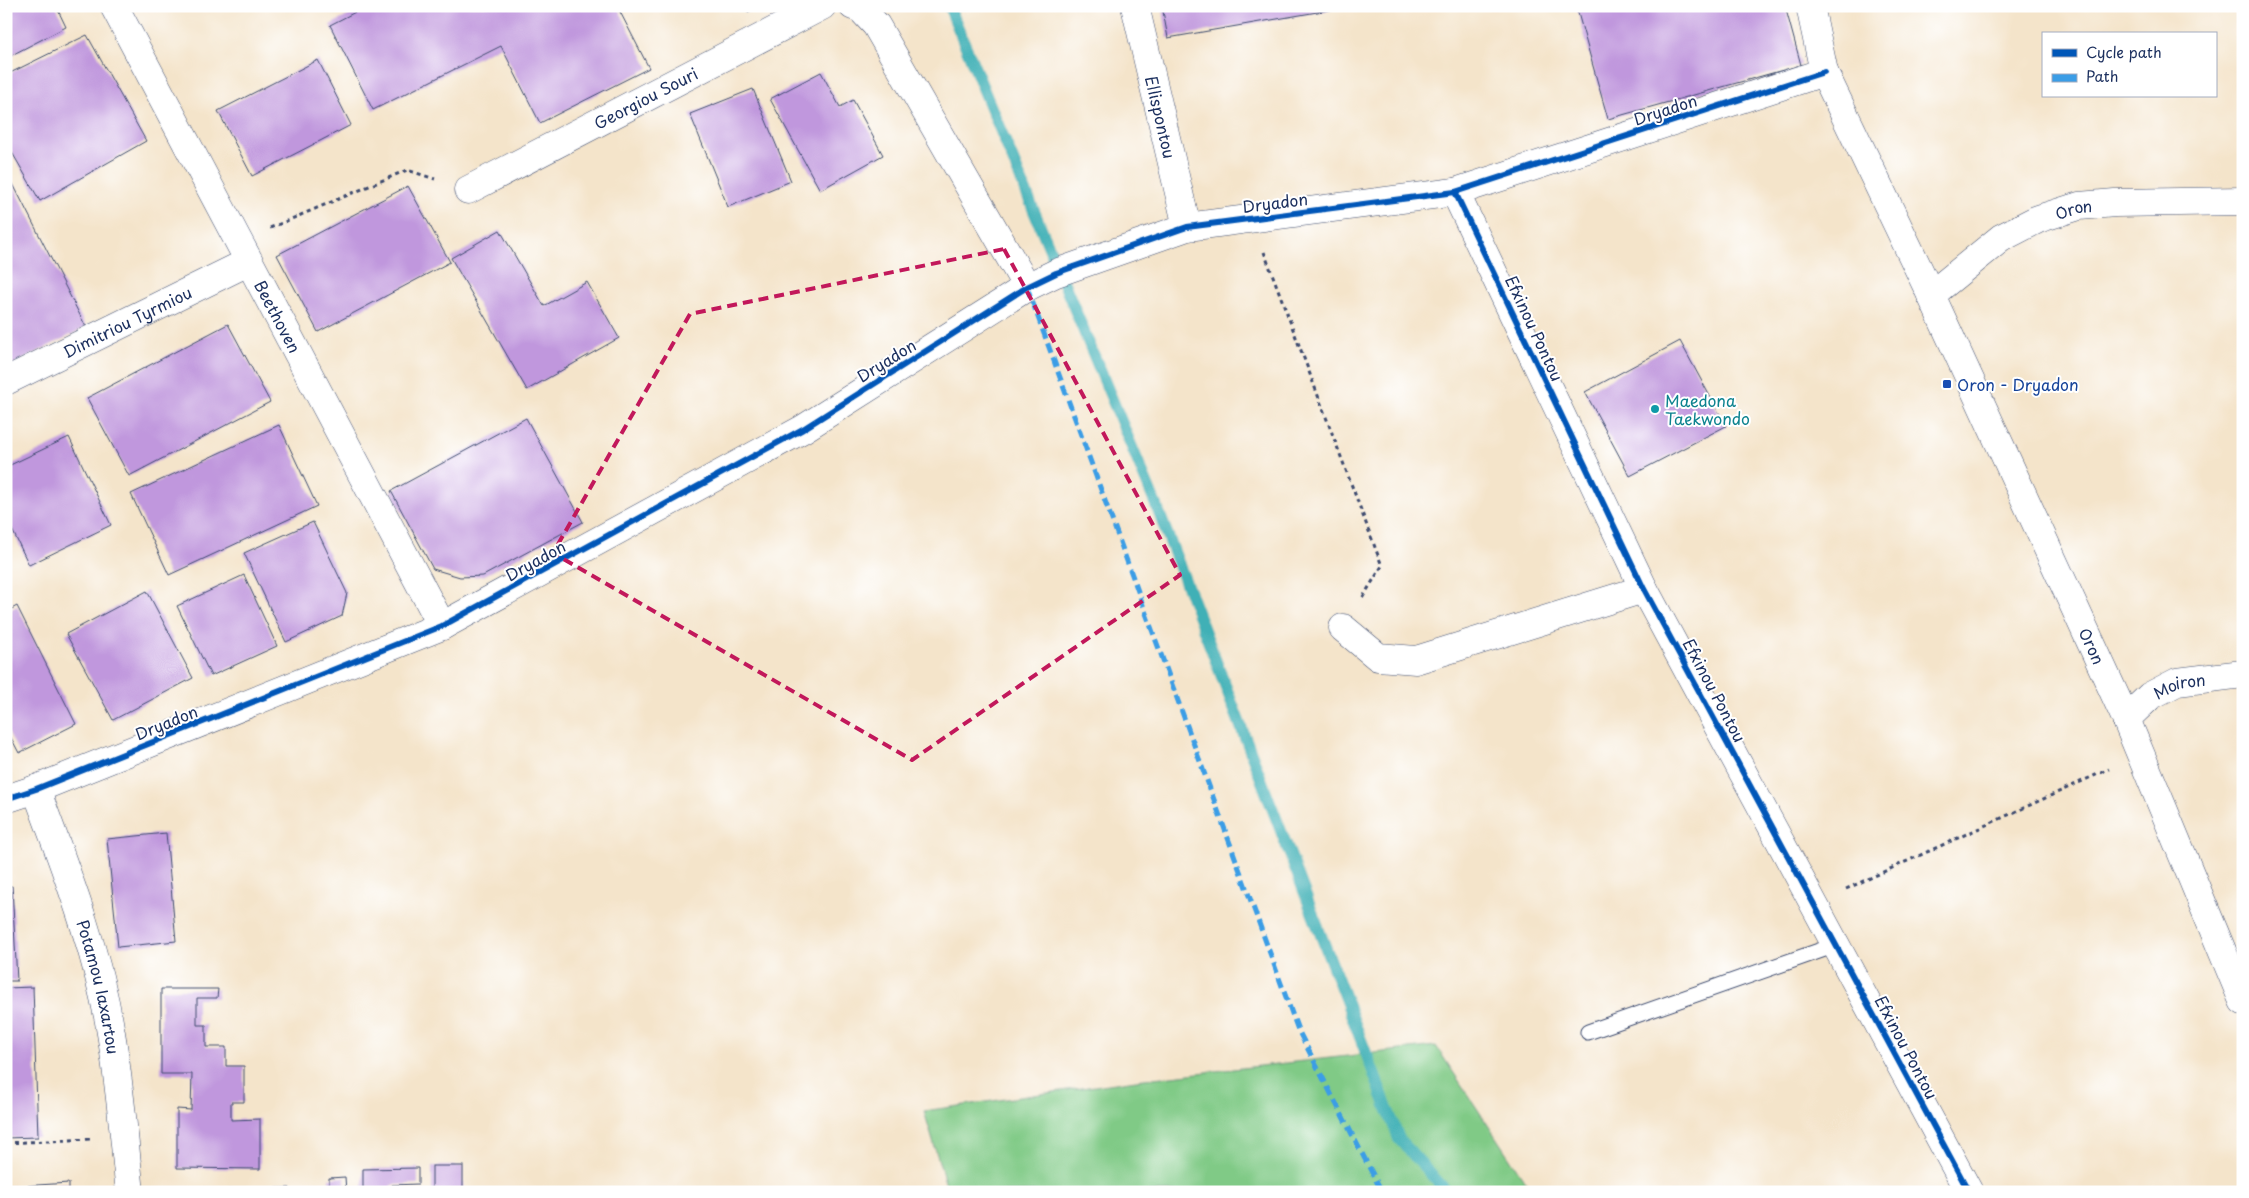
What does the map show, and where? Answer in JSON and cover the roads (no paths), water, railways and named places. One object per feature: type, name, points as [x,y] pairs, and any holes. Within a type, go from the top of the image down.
[{"type":"street","name":"Beethoven","points":[[114,6],[442,626]]},
{"type":"street","name":"Georgiou Souri","points":[[468,190],[822,6]]},
{"type":"street","points":[[852,6],[861,10],[876,25],[1027,287]]},
{"type":"street","name":"Ellispontou","points":[[1135,6],[1187,227]]},
{"type":"street","name":"Oron","points":[[1810,6],[1824,72],[1931,295],[2126,719],[2243,1001]]},
{"type":"street","name":"Dryadon","points":[[6,799],[36,789],[442,626],[803,429],[1027,287],[1056,273],[1187,227],[1455,192],[1824,72]]},
{"type":"street","name":"Efxinou Pontou","points":[[1455,192],[1644,589],[1969,1192]]},
{"type":"street","name":"Oron","points":[[1931,295],[2001,238],[2038,219],[2079,206],[2115,203],[2243,201]]},
{"type":"street","name":"Dimitriou Tyrmiou","points":[[6,381],[243,252]]},
{"type":"street","points":[[1343,628],[1378,656],[1416,660],[1644,589]]},
{"type":"street","name":"Moiron","points":[[2126,719],[2150,696],[2177,682],[2243,674]]},
{"type":"street","name":"Potamou Iaxartou","points":[[36,789],[75,896],[97,970],[111,1032],[130,1192]]},
{"type":"lane","points":[[1588,1032],[1836,946]]},
{"type":"waterway","points":[[949,6],[1158,510],[1399,1139],[1447,1192]]},
{"type":"place","name":"Oron - Dryadon","points":[[1947,384]]},
{"type":"place","name":"Maedona Taekwondo","points":[[1655,409]]}]
